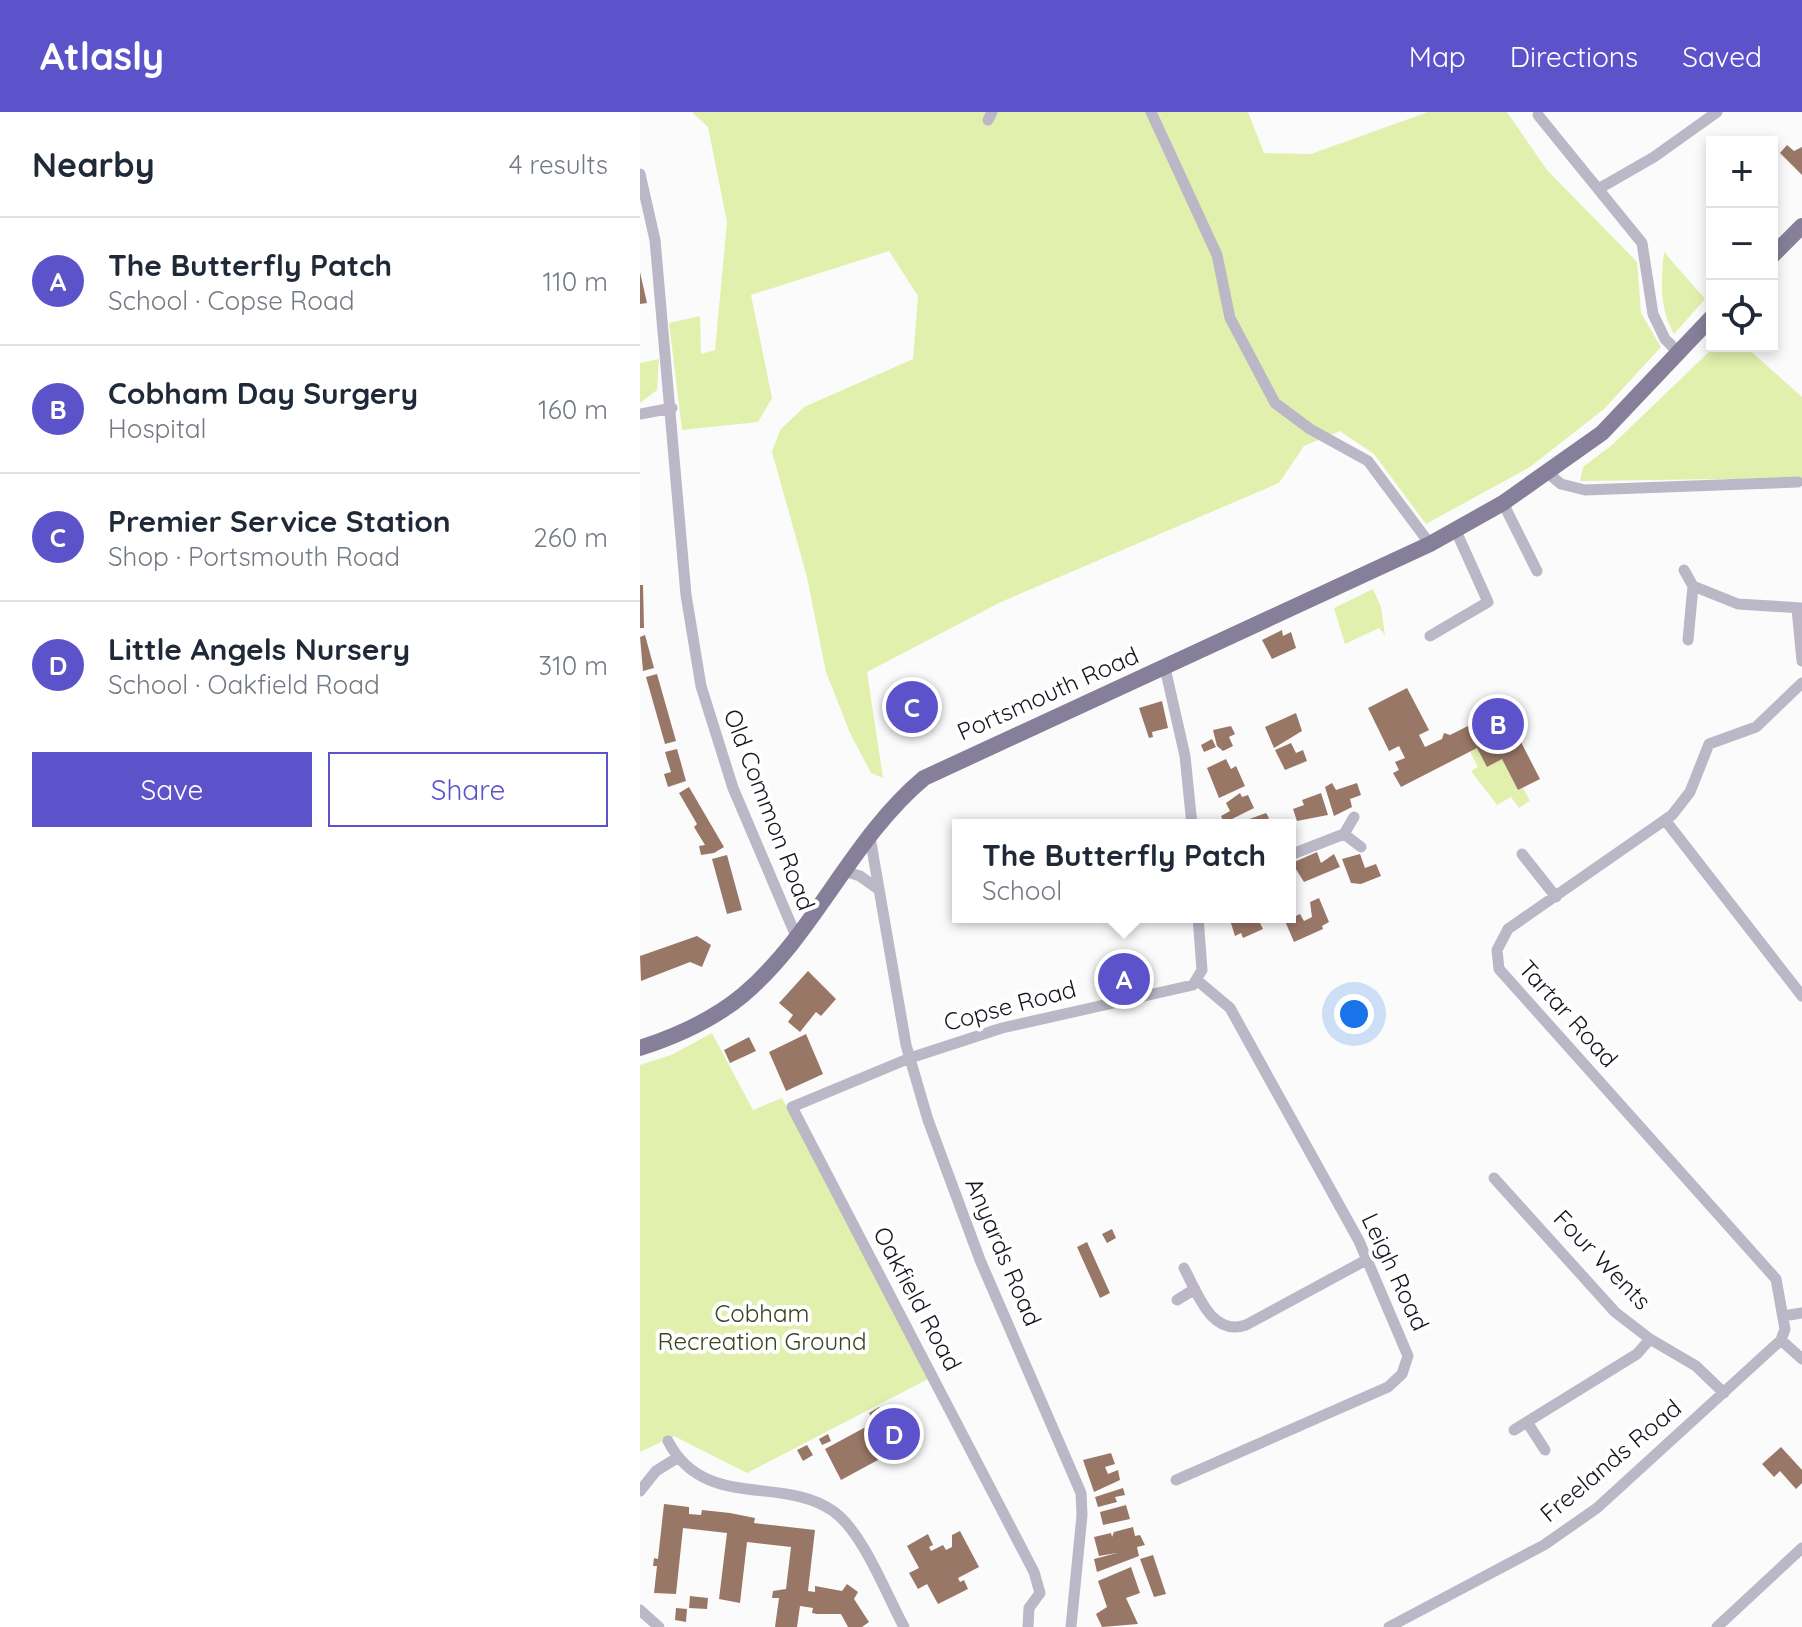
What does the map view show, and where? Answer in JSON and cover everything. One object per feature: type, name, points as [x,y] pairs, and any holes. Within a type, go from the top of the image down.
[{"type":"main road","points":[[1778,250],[1802,226]]},
{"type":"main road","name":"Portsmouth Road","points":[[640,1048],[690,1029],[733,1002],[762,977],[870,837],[908,792],[935,771],[1165,668],[1456,531],[1549,474],[1602,433],[1706,324]]},
{"type":"street","points":[[1151,112],[1217,255],[1230,318],[1275,403],[1310,429],[1368,461],[1430,544]]},
{"type":"street","points":[[1600,188],[1654,157],[1717,112]]},
{"type":"street","points":[[1538,115],[1642,243],[1653,314],[1665,339],[1679,353]]},
{"type":"street","name":"Old Common Road","points":[[640,174],[655,240],[686,595],[701,686],[733,788],[796,936]]},
{"type":"street","points":[[640,414],[672,408]]},
{"type":"street","points":[[1549,474],[1561,484],[1585,490],[1798,482]]},
{"type":"street","points":[[1503,503],[1537,571]]},
{"type":"street","points":[[1430,636],[1488,602],[1456,531]]},
{"type":"street","points":[[1684,570],[1693,586],[1688,640]]},
{"type":"street","points":[[1693,586],[1752,607],[1799,609],[1802,661]]},
{"type":"street","points":[[1165,668],[1185,756],[1191,819]]},
{"type":"street","name":"Tartar Road","points":[[1783,1316],[1776,1279],[1499,969],[1497,950],[1508,929],[1665,820],[1690,792],[1709,744],[1756,727],[1802,683]]},
{"type":"street","points":[[1296,853],[1344,834],[1354,817]]},
{"type":"street","points":[[1665,820],[1802,996]]},
{"type":"street","points":[[1344,834],[1361,847]]},
{"type":"street","name":"Anyards Road","points":[[870,837],[910,1058],[942,1161],[980,1260],[1081,1493],[1075,1599],[1066,1626]]},
{"type":"street","points":[[1522,854],[1556,897]]},
{"type":"street","points":[[844,871],[860,876],[878,889]]},
{"type":"street","points":[[1198,923],[1202,970],[1198,981]]},
{"type":"street","name":"Copse Road","points":[[910,1058],[1002,1028],[1187,987],[1198,981]]},
{"type":"street","name":"Leigh Road","points":[[1176,1480],[1398,1379],[1405,1369],[1407,1350],[1368,1259],[1230,1008],[1198,981]]},
{"type":"street","name":"Oakfield Road","points":[[910,1058],[792,1107],[1034,1572],[1040,1593],[1029,1608],[1028,1627]]},
{"type":"street","name":"Four Wents","points":[[1494,1178],[1615,1312],[1650,1339],[1696,1366],[1724,1393]]},
{"type":"street","points":[[1184,1268],[1214,1319],[1226,1326],[1239,1327],[1368,1259]]},
{"type":"street","points":[[1177,1300],[1195,1289]]},
{"type":"street","points":[[1802,1313],[1783,1316],[1781,1340],[1802,1359]]},
{"type":"street","points":[[1514,1430],[1637,1354],[1650,1339]]},
{"type":"street","name":"Freelands Road","points":[[1389,1627],[1544,1545],[1597,1508],[1781,1340]]},
{"type":"street","points":[[1527,1422],[1545,1450]]},
{"type":"street","points":[[668,1441],[677,1458],[697,1474],[723,1485],[813,1501],[833,1511],[849,1528],[904,1627]]},
{"type":"street","points":[[640,1491],[656,1471],[677,1458]]},
{"type":"street","points":[[1717,1627],[1802,1548]]},
{"type":"street","points":[[640,1610],[659,1627]]},
{"type":"green space","points":[[692,112],[1248,112],[1264,153],[1311,154],[1428,112],[1507,112],[1547,170],[1637,262],[1641,313],[1661,347],[1604,409],[1530,467],[1426,524],[1374,454],[1340,431],[1304,446],[1279,483],[1001,602],[867,672],[883,778],[871,773],[850,733],[826,672],[807,577],[772,452],[780,430],[804,407],[913,359],[918,296],[889,251],[751,295],[772,398],[758,422],[682,430],[669,323],[700,316],[701,354],[715,350],[727,222],[708,127]]},
{"type":"green space","points":[[1664,252],[1705,299],[1674,334],[1663,304]]},
{"type":"green space","points":[[1709,352],[1752,352],[1802,397],[1802,478],[1580,481],[1583,467],[1612,445]]},
{"type":"green space","points":[[659,359],[657,390],[640,403],[640,363]]},
{"type":"green space","points":[[1373,589],[1381,607],[1385,635],[1379,628],[1345,644],[1334,608]]},
{"type":"green space","points":[[1477,748],[1487,767],[1502,759],[1518,790],[1523,788],[1530,801],[1519,808],[1511,797],[1497,805],[1471,771],[1478,767],[1470,752]]},
{"type":"green space","name":"Cobham Recreation Ground","points":[[712,1033],[753,1110],[782,1098],[928,1379],[747,1473],[674,1436],[640,1452],[640,1065],[671,1055]]},
{"type":"building","points":[[1787,145],[1794,151],[1802,147],[1802,175],[1780,153]]},
{"type":"building","points":[[640,272],[647,303],[640,304]]},
{"type":"building","points":[[640,585],[643,585],[644,628],[640,628]]},
{"type":"building","points":[[1282,630],[1283,636],[1291,632],[1296,648],[1272,659],[1262,640]]},
{"type":"building","points":[[645,635],[654,668],[643,671],[640,637]]},
{"type":"building","points":[[657,674],[676,741],[665,744],[646,677]]},
{"type":"building","points":[[1407,688],[1429,730],[1419,735],[1425,747],[1442,739],[1444,733],[1450,735],[1488,716],[1491,710],[1507,715],[1540,779],[1518,790],[1502,759],[1487,767],[1477,748],[1401,787],[1393,773],[1399,770],[1395,762],[1405,758],[1399,746],[1389,751],[1368,708]]},
{"type":"building","points":[[899,694],[932,695],[932,714],[892,712],[892,701],[899,701]]},
{"type":"building","points":[[1162,701],[1168,728],[1152,732],[1153,737],[1149,738],[1139,708]]},
{"type":"building","points":[[1296,713],[1302,731],[1274,748],[1265,727]]},
{"type":"building","points":[[1231,726],[1235,734],[1229,737],[1233,746],[1223,751],[1217,746],[1213,730]]},
{"type":"building","points":[[1212,739],[1216,747],[1204,752],[1201,745]]},
{"type":"building","points":[[1291,743],[1296,753],[1303,750],[1307,761],[1285,770],[1275,750]]},
{"type":"building","points":[[677,749],[686,781],[668,787],[664,774],[671,772],[665,752]]},
{"type":"building","points":[[1226,759],[1231,769],[1236,766],[1245,786],[1219,798],[1207,768]]},
{"type":"building","points":[[1332,783],[1336,790],[1357,783],[1361,795],[1350,799],[1352,807],[1334,816],[1325,787]]},
{"type":"building","points":[[689,787],[724,847],[714,853],[701,855],[699,846],[705,845],[679,793]]},
{"type":"building","points":[[1240,793],[1242,797],[1248,795],[1254,808],[1232,819],[1222,819],[1221,816],[1230,811],[1226,803]]},
{"type":"building","points":[[1321,793],[1328,815],[1297,821],[1293,809],[1304,805],[1302,800]]},
{"type":"building","points":[[1266,813],[1269,818],[1268,819],[1250,819]]},
{"type":"building","points":[[1317,852],[1321,863],[1334,854],[1340,867],[1304,882],[1296,869],[1296,861]]},
{"type":"building","points":[[1360,854],[1365,868],[1376,864],[1381,876],[1361,884],[1351,883],[1342,859]]},
{"type":"building","points":[[727,855],[742,910],[727,914],[712,859]]},
{"type":"building","points":[[1319,898],[1329,922],[1322,926],[1323,929],[1294,942],[1286,923],[1296,923],[1296,916],[1300,914],[1304,921],[1312,917],[1310,902]]},
{"type":"building","points":[[1231,923],[1260,923],[1263,929],[1243,938],[1241,933],[1235,936]]},
{"type":"building","points":[[697,936],[711,945],[702,967],[690,962],[641,981],[640,956]]},
{"type":"building","points":[[808,971],[836,999],[821,1016],[816,1012],[800,1032],[788,1022],[793,1015],[779,1003]]},
{"type":"building","points":[[806,1034],[823,1074],[786,1091],[769,1052]]},
{"type":"building","points":[[749,1037],[756,1051],[730,1063],[724,1050]]},
{"type":"building","points":[[1112,1229],[1116,1238],[1107,1243],[1102,1234]]},
{"type":"building","points":[[1087,1242],[1110,1293],[1100,1298],[1077,1247]]},
{"type":"building","points":[[879,1407],[887,1421],[899,1415],[913,1441],[841,1480],[825,1449],[875,1422],[869,1413]]},
{"type":"building","points":[[828,1434],[831,1441],[822,1445],[819,1439]]},
{"type":"building","points":[[807,1445],[813,1455],[803,1461],[797,1450]]},
{"type":"building","points":[[1781,1447],[1802,1470],[1802,1483],[1796,1489],[1780,1471],[1774,1477],[1762,1464]]},
{"type":"building","points":[[1111,1453],[1115,1464],[1105,1467],[1108,1474],[1118,1470],[1120,1480],[1094,1492],[1083,1460]]},
{"type":"building","points":[[1123,1488],[1125,1495],[1115,1497],[1117,1502],[1098,1507],[1095,1497]]},
{"type":"building","points":[[664,1504],[689,1507],[689,1514],[701,1515],[702,1510],[730,1513],[755,1518],[754,1523],[815,1530],[808,1591],[815,1592],[815,1586],[842,1591],[847,1584],[858,1592],[854,1599],[869,1622],[862,1627],[848,1627],[841,1614],[817,1614],[812,1613],[813,1608],[800,1606],[797,1627],[775,1627],[779,1598],[772,1598],[773,1591],[786,1589],[791,1547],[747,1542],[740,1603],[719,1599],[727,1533],[683,1528],[676,1594],[654,1593],[657,1566],[653,1566],[654,1558],[658,1559]]},
{"type":"building","points":[[1126,1505],[1130,1519],[1103,1525],[1100,1512]]},
{"type":"building","points":[[1133,1527],[1135,1536],[1140,1535],[1145,1545],[1137,1547],[1139,1556],[1097,1572],[1094,1559],[1117,1553],[1099,1556],[1094,1537],[1111,1533],[1112,1537],[1114,1532]]},
{"type":"building","points":[[960,1531],[979,1567],[958,1578],[960,1582],[964,1580],[968,1589],[938,1604],[927,1584],[918,1589],[909,1573],[919,1568],[907,1546],[928,1534],[933,1545],[929,1547],[931,1551],[943,1545],[946,1550],[952,1547],[952,1535]]},
{"type":"building","points":[[1153,1555],[1166,1594],[1154,1597],[1140,1559]]},
{"type":"building","points":[[1131,1567],[1140,1593],[1126,1598],[1138,1624],[1102,1627],[1096,1614],[1107,1607],[1098,1581]]},
{"type":"building","points":[[690,1596],[708,1598],[707,1609],[689,1608]]},
{"type":"building","points":[[676,1608],[687,1609],[686,1622],[675,1620]]},
{"type":"place","name":"Premier Service Station","points":[[912,707]]},
{"type":"place","name":"Cobham Day Surgery","points":[[1498,724]]},
{"type":"place","name":"The Butterfly Patch","points":[[1124,979]]},
{"type":"place","name":"Little Angels Nursery","points":[[894,1434]]}]
